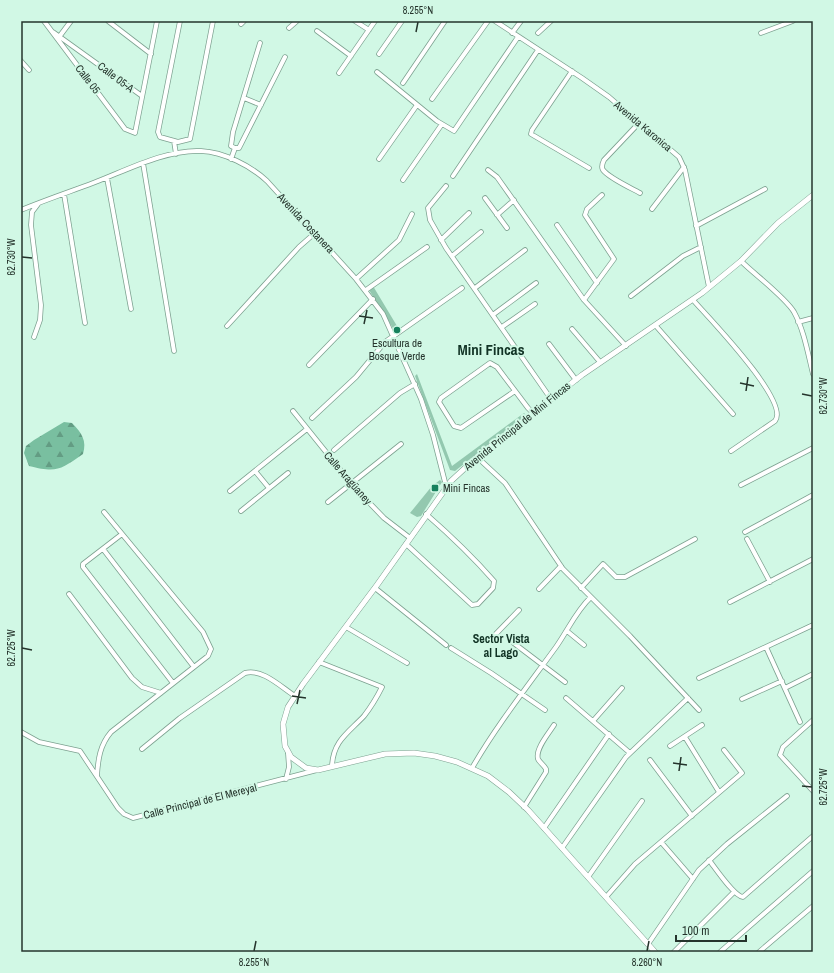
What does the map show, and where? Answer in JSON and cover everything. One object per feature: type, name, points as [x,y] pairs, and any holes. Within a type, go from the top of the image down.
[{"type":"street","name":"Calle 05","points":[[44,21],[58,37],[125,129],[135,134],[142,96]]},
{"type":"street","points":[[58,37],[71,21]]},
{"type":"street","points":[[108,21],[151,54]]},
{"type":"street","points":[[142,96],[157,21]]},
{"type":"street","points":[[180,21],[158,132],[160,137],[183,142],[190,139],[213,21]]},
{"type":"street","points":[[289,28],[297,21]]},
{"type":"street","points":[[355,21],[369,30]]},
{"type":"street","points":[[339,73],[375,21]]},
{"type":"street","points":[[379,54],[402,21]]},
{"type":"street","points":[[403,83],[445,21]]},
{"type":"street","points":[[432,99],[488,21]]},
{"type":"street","name":"Avenida Karonica","points":[[495,21],[609,97],[676,154],[684,167],[709,287]]},
{"type":"street","points":[[512,33],[521,21]]},
{"type":"street","points":[[538,33],[551,21]]},
{"type":"street","points":[[761,32],[793,21]]},
{"type":"street","points":[[317,31],[351,56]]},
{"type":"street","name":"Calle 05-A","points":[[58,37],[142,96]]},
{"type":"street","points":[[377,72],[442,124],[456,130],[518,37]]},
{"type":"street","points":[[260,43],[230,146],[239,148],[286,57]]},
{"type":"street","points":[[453,176],[538,50]]},
{"type":"street","points":[[21,61],[29,70]]},
{"type":"street","points":[[572,71],[532,130],[531,134],[589,168]]},
{"type":"street","points":[[244,98],[261,106]]},
{"type":"street","points":[[379,159],[417,105]]},
{"type":"street","points":[[639,122],[604,160],[602,166],[609,175],[640,193]]},
{"type":"street","points":[[403,180],[442,124]]},
{"type":"street","points":[[174,141],[176,154]]},
{"type":"street","points":[[231,160],[235,148]]},
{"type":"street","name":"Avenida Costanera","points":[[21,210],[144,163],[176,154],[202,151],[231,160],[262,176],[315,233],[366,290],[373,300],[394,336],[415,384],[433,435],[446,486]]},
{"type":"street","points":[[144,163],[174,351]]},
{"type":"street","points":[[652,209],[684,167]]},
{"type":"street","points":[[488,170],[497,177],[514,200],[584,300],[626,346]]},
{"type":"street","points":[[107,178],[131,309]]},
{"type":"street","points":[[446,186],[429,205],[427,210],[441,240],[494,314],[551,399]]},
{"type":"street","points":[[696,226],[765,189]]},
{"type":"street","points":[[64,194],[85,324]]},
{"type":"street","points":[[584,300],[614,259],[585,215],[587,209],[602,195]]},
{"type":"street","name":"Avenida Principal de Mini Fincas","points":[[288,752],[284,740],[283,724],[288,707],[294,696],[375,588],[446,486],[477,457],[576,380],[600,362],[693,300],[741,260],[778,223],[813,195]]},
{"type":"street","points":[[485,198],[507,228]]},
{"type":"street","points":[[497,214],[514,200]]},
{"type":"street","points":[[34,337],[42,312],[31,225],[32,212],[38,203]]},
{"type":"street","points":[[356,279],[399,240],[412,214]]},
{"type":"street","points":[[441,240],[469,214]]},
{"type":"street","points":[[557,225],[597,284]]},
{"type":"street","points":[[452,256],[481,232]]},
{"type":"street","points":[[227,326],[299,247],[315,233]]},
{"type":"street","points":[[366,290],[427,247]]},
{"type":"street","points":[[631,296],[683,256],[701,247]]},
{"type":"street","points":[[475,288],[525,250]]},
{"type":"street","points":[[741,260],[791,308],[798,322],[813,374]]},
{"type":"street","points":[[494,314],[536,283]]},
{"type":"street","points":[[312,418],[356,377],[381,345],[462,288]]},
{"type":"street","points":[[309,365],[373,300]]},
{"type":"street","points":[[693,300],[750,365],[768,393],[777,412],[777,419],[775,421],[731,451]]},
{"type":"street","points":[[502,327],[535,304]]},
{"type":"street","points":[[798,322],[813,318]]},
{"type":"street","points":[[656,326],[734,414]]},
{"type":"street","points":[[572,330],[600,362]]},
{"type":"street","points":[[549,344],[576,380]]},
{"type":"street","points":[[515,391],[461,428],[454,426],[438,402],[441,398],[490,363],[497,367],[533,414]]},
{"type":"street","points":[[334,450],[400,392],[415,384]]},
{"type":"street","name":"Calle Aragüaney","points":[[293,411],[352,484],[384,518],[410,538]]},
{"type":"street","points":[[230,491],[307,429]]},
{"type":"street","points":[[328,502],[401,444]]},
{"type":"street","points":[[742,485],[813,448]]},
{"type":"street","points":[[477,457],[505,483],[561,566],[581,588],[630,636],[699,710]]},
{"type":"street","points":[[256,471],[269,488]]},
{"type":"street","points":[[241,511],[288,473]]},
{"type":"street","points":[[745,532],[813,495]]},
{"type":"street","points":[[97,776],[98,758],[106,738],[111,732],[210,653],[210,643],[198,626],[104,512]]},
{"type":"street","points":[[406,544],[472,605],[478,604],[493,588],[494,581],[485,571],[453,538],[426,514]]},
{"type":"street","points":[[122,534],[83,564],[83,568],[174,683]]},
{"type":"street","points":[[581,588],[603,564],[616,577],[625,577],[695,539]]},
{"type":"street","points":[[747,539],[770,582]]},
{"type":"street","points":[[103,549],[194,667]]},
{"type":"street","points":[[730,602],[813,559]]},
{"type":"street","points":[[539,589],[561,566]]},
{"type":"street","points":[[375,588],[416,624],[446,645]]},
{"type":"street","points":[[68,594],[132,678],[142,687],[161,693]]},
{"type":"street","points":[[472,768],[497,726],[567,631],[581,608],[591,597]]},
{"type":"street","points":[[491,639],[519,610]]},
{"type":"street","points":[[699,678],[812,627]]},
{"type":"street","points":[[346,628],[407,663]]},
{"type":"street","points":[[567,631],[584,645]]},
{"type":"street","points":[[510,641],[565,682]]},
{"type":"street","points":[[766,647],[800,722]]},
{"type":"street","points":[[450,648],[545,710]]},
{"type":"street","points":[[319,662],[382,687],[368,711],[338,743],[333,755],[332,766]]},
{"type":"street","points":[[142,749],[180,718],[245,674],[253,672],[262,675],[294,696]]},
{"type":"street","points":[[785,688],[813,674]]},
{"type":"street","points":[[742,699],[782,681]]},
{"type":"street","points":[[593,721],[622,688]]},
{"type":"street","points":[[566,698],[630,753]]},
{"type":"street","points":[[562,848],[630,753],[688,698]]},
{"type":"street","points":[[813,720],[783,747],[780,755],[813,791]]},
{"type":"street","points":[[524,807],[546,772],[546,769],[540,762],[538,756],[541,747],[554,724]]},
{"type":"street","points":[[670,746],[702,725]]},
{"type":"street","name":"Calle Principal de El Mereyal","points":[[21,732],[40,742],[80,751],[118,808],[124,814],[133,818],[318,770]]},
{"type":"street","points":[[544,828],[609,734]]},
{"type":"street","points":[[685,737],[719,792]]},
{"type":"street","points":[[606,897],[635,864],[742,773],[724,750]]},
{"type":"street","points":[[288,752],[302,767],[318,770],[377,755],[406,753],[443,757],[472,768],[499,784],[524,807],[655,952]]},
{"type":"street","points":[[286,779],[289,767],[288,752]]},
{"type":"street","points":[[650,760],[692,816]]},
{"type":"street","points":[[648,944],[699,870],[787,796]]},
{"type":"street","points":[[588,877],[642,801]]},
{"type":"street","points":[[710,860],[734,892],[740,897],[746,896],[813,836]]},
{"type":"street","points":[[661,842],[693,879]]},
{"type":"street","points":[[720,952],[813,871]]},
{"type":"street","points":[[674,952],[734,892]]},
{"type":"street","points":[[759,952],[813,906]]},
{"type":"green space","points":[[373,286],[400,331],[396,333],[369,290]]},
{"type":"green space","points":[[417,374],[452,466],[524,413],[526,415],[455,471],[450,470],[415,376]]},
{"type":"green space","points":[[64,422],[72,423],[83,437],[83,454],[69,464],[58,469],[46,469],[29,466],[24,453],[26,446]]},
{"type":"green space","points":[[440,480],[442,482],[421,516],[417,517],[410,513],[432,486]]},
{"type":"place","name":"Escultura de Bosque Verde","points":[[397,330]]},
{"type":"place","name":"Mini Fincas","points":[[435,488]]},
{"type":"district","name":"Mini Fincas","points":[[491,349]]},
{"type":"district","name":"Sector Vista al Lago","points":[[501,646]]}]
